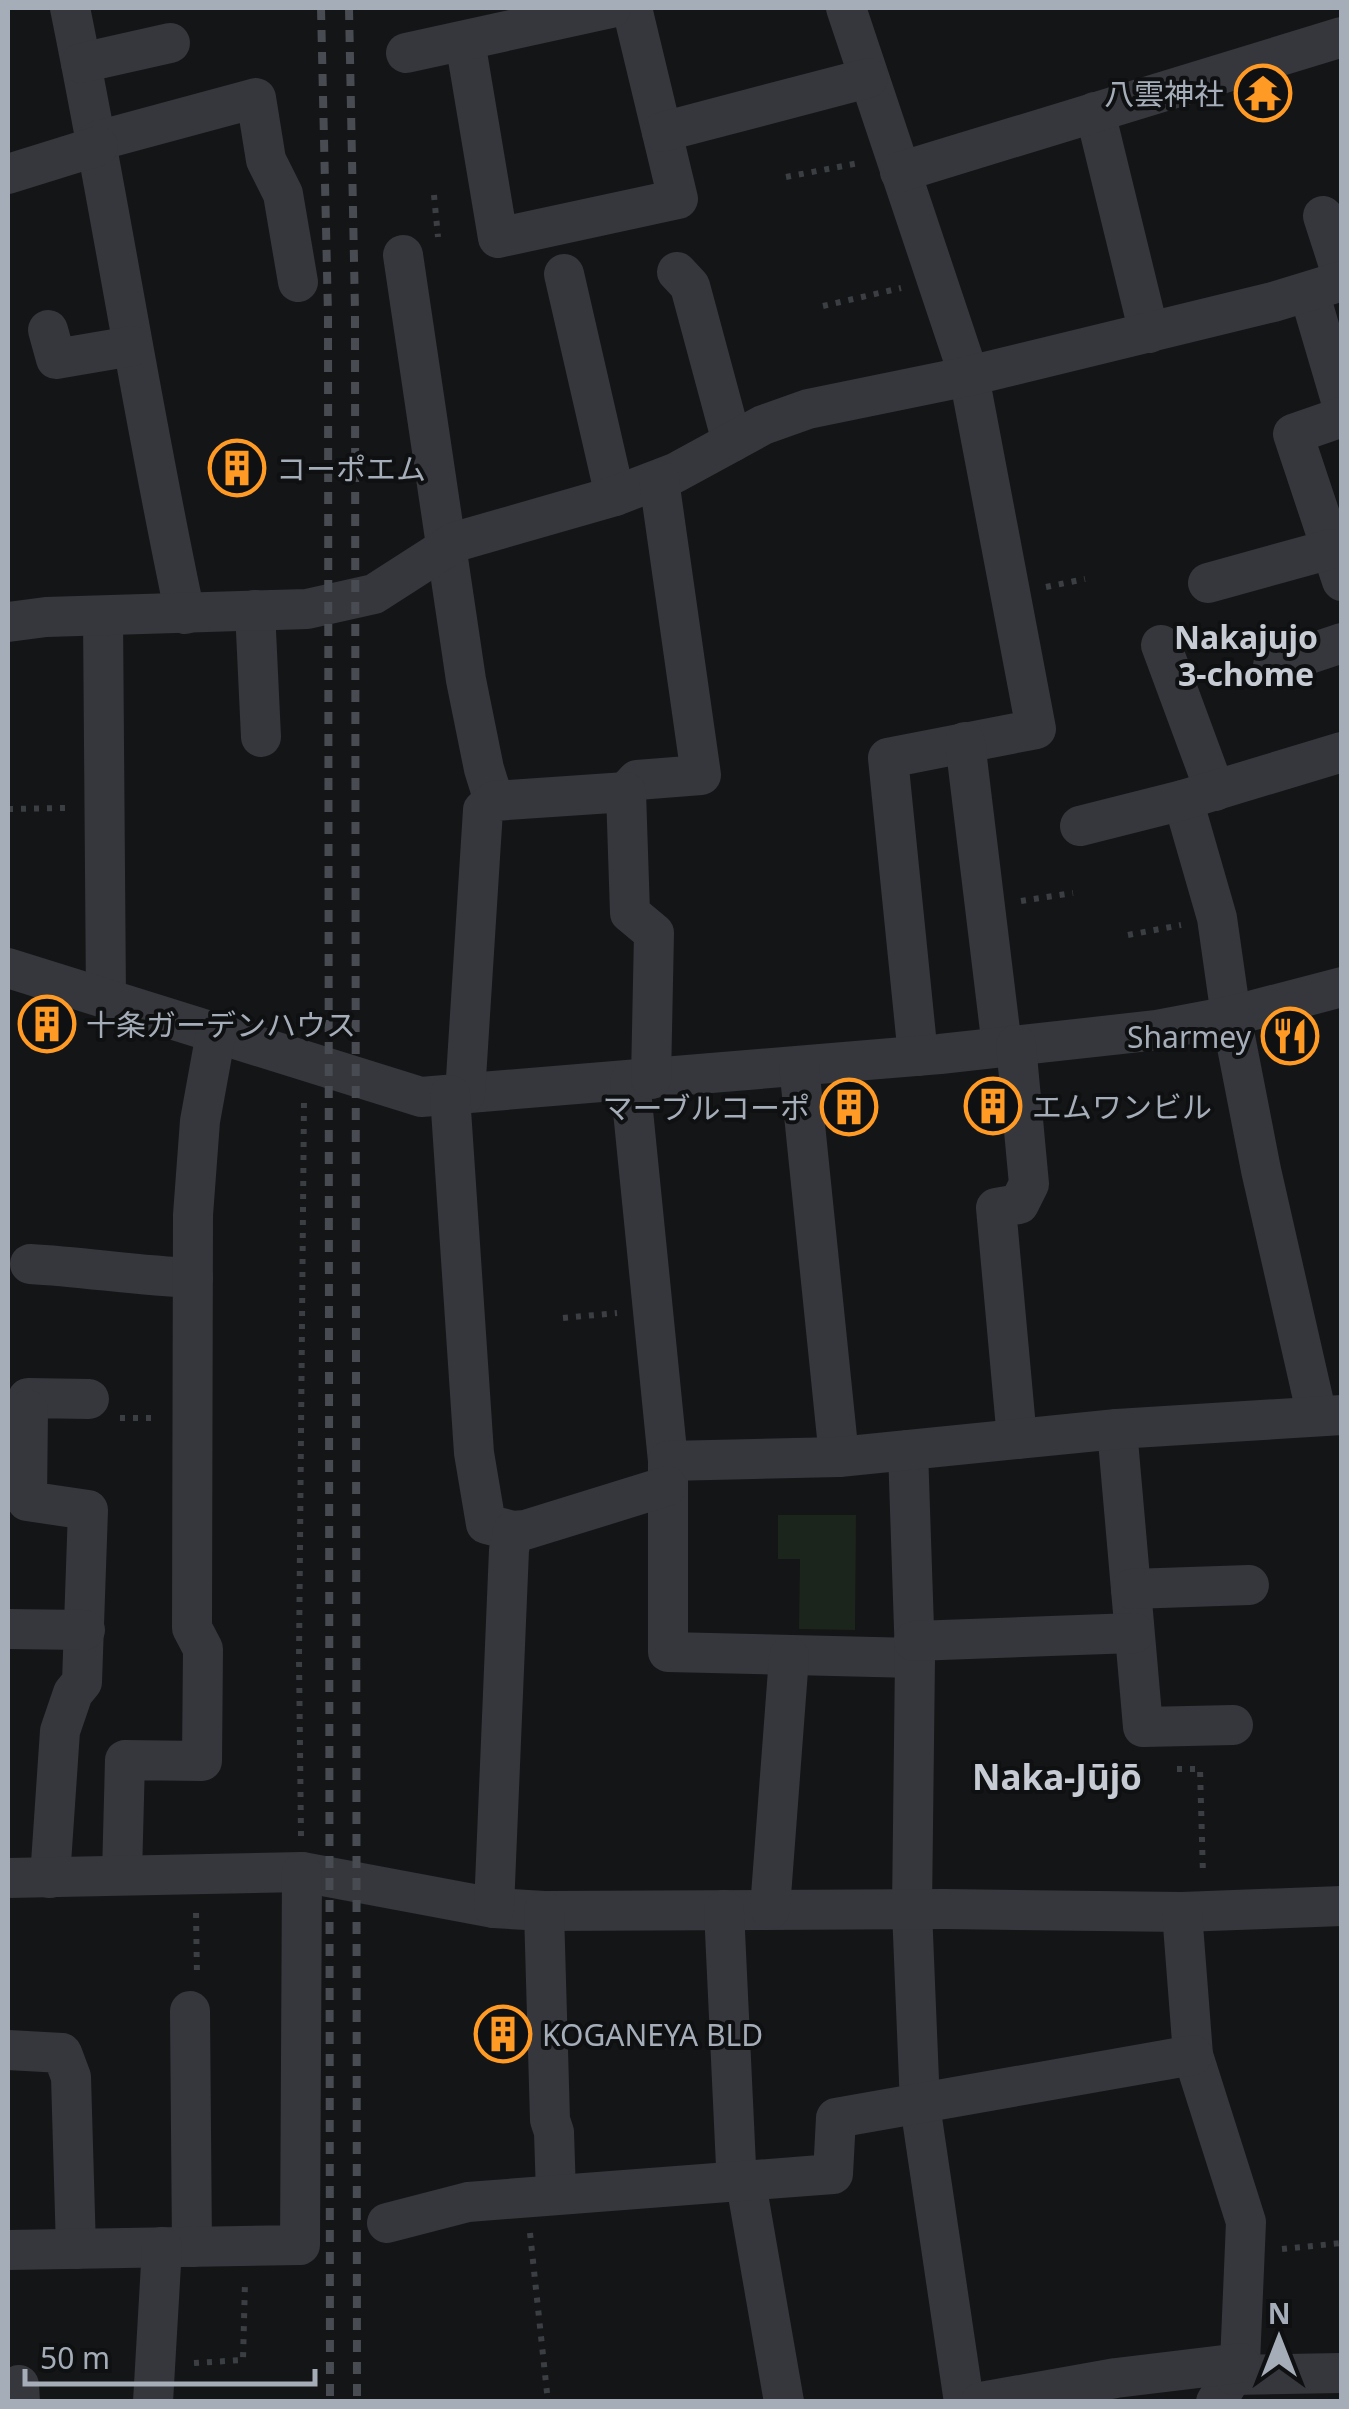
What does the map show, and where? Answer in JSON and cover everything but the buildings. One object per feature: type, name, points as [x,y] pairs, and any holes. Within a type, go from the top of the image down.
[{"type":"street","points":[[70,8],[98,143],[150,448],[185,614]]},
{"type":"street","points":[[406,52],[611,8]]},
{"type":"street","points":[[465,41],[498,238],[678,199],[632,8]]},
{"type":"street","points":[[858,10],[868,78],[968,376],[1036,729],[888,758],[918,1056]]},
{"type":"street","points":[[897,164],[1095,112],[1342,37]]},
{"type":"street","points":[[81,64],[170,43]]},
{"type":"street","points":[[662,132],[868,78]]},
{"type":"street","points":[[8,174],[98,143],[256,98],[266,160],[283,194],[298,282]]},
{"type":"street","points":[[1095,112],[1148,333]]},
{"type":"street","points":[[1323,216],[1342,404]]},
{"type":"street","points":[[402,256],[466,680],[494,801]]},
{"type":"street","points":[[677,272],[690,286],[732,442]]},
{"type":"street","points":[[564,274],[615,496]]},
{"type":"street","points":[[8,622],[46,617],[307,609],[374,594],[444,547],[659,480],[763,425],[808,409],[1148,333],[1331,282]]},
{"type":"street","points":[[48,330],[56,359],[132,346]]},
{"type":"street","points":[[1208,583],[1336,565],[1293,434],[1342,417]]},
{"type":"street","points":[[659,480],[701,775],[637,780],[626,792],[494,801],[484,810],[458,1095],[474,1453],[486,1524],[525,1530],[668,1473],[1117,1429],[1329,1415],[1261,1170],[1230,1016],[1199,796],[1161,644]]},
{"type":"street","points":[[255,610],[261,737]]},
{"type":"street","points":[[103,616],[106,998]]},
{"type":"street","points":[[1272,666],[1342,643]]},
{"type":"street","points":[[965,742],[985,906],[1030,1184],[1020,1204],[986,1208],[1017,1439]]},
{"type":"street","points":[[1080,826],[1199,796],[1342,752]]},
{"type":"street","points":[[626,792],[630,913],[654,933],[641,1080],[653,1310],[668,1473],[668,1652],[790,1657],[1134,1633]]},
{"type":"street","points":[[8,968],[421,1097],[918,1056],[1157,1030],[1338,999]]},
{"type":"street","points":[[122,1875],[125,1760],[202,1761],[202,1650],[192,1628],[192,1215],[200,1121],[216,1033]]},
{"type":"street","points":[[799,1066],[839,1457]]},
{"type":"street","points":[[30,1264],[193,1278]]},
{"type":"street","points":[[50,1878],[60,1731],[73,1693],[82,1682],[88,1510],[27,1501],[18,1410],[28,1398],[88,1399]]},
{"type":"street","points":[[1117,1429],[1143,1727],[1233,1725]]},
{"type":"street","points":[[908,1450],[915,1649],[912,1910],[920,2105],[964,2402]]},
{"type":"street","points":[[494,1908],[508,1550],[513,1531]]},
{"type":"street","points":[[1131,1589],[1250,1585]]},
{"type":"street","points":[[8,1629],[85,1630]]},
{"type":"street","points":[[770,1909],[790,1657]]},
{"type":"street","points":[[8,2250],[300,2245],[302,1872]]},
{"type":"street","points":[[8,1878],[302,1872],[494,1908],[544,1911],[912,1910],[1193,1899],[1342,1906]]},
{"type":"street","points":[[1193,1899],[1193,2055],[1246,2222],[1246,2253],[1229,2380]]},
{"type":"street","points":[[724,1910],[736,2166],[747,2189],[784,2402]]},
{"type":"street","points":[[541,2196],[554,2132],[550,2120],[544,1911]]},
{"type":"street","points":[[154,2383],[177,2247],[190,2011]]},
{"type":"street","points":[[8,2050],[62,2053],[71,2077],[76,2249]]},
{"type":"street","points":[[387,2224],[468,2202],[833,2174],[836,2118],[1193,2055]]},
{"type":"street","points":[[981,2402],[1116,2378],[1229,2380],[1342,2373]]},
{"type":"path","points":[[786,177],[897,164]]},
{"type":"path","points":[[823,306],[936,280]]},
{"type":"path","points":[[8,809],[105,807]]},
{"type":"path","points":[[985,906],[1073,893]]},
{"type":"path","points":[[1128,935],[1217,918]]},
{"type":"path","points":[[302,1872],[299,1658],[304,1060]]},
{"type":"path","points":[[563,1318],[653,1310]]},
{"type":"path","points":[[88,1399],[93,1418],[194,1418]]},
{"type":"path","points":[[1163,1769],[1200,1769],[1193,1899]]},
{"type":"path","points":[[190,2011],[197,1989],[196,1872]]},
{"type":"path","points":[[541,2196],[548,2402]]},
{"type":"path","points":[[1246,2253],[1342,2243]]},
{"type":"path","points":[[154,2383],[244,2360],[246,2246]]},
{"type":"shaded area","points":[[778,1515],[856,1515],[855,1630],[799,1629],[800,1559],[778,1559]]},
{"type":"railway","points":[[321,8],[328,315],[330,2402]]},
{"type":"railway","points":[[349,8],[355,311],[357,2402]]},
{"type":"place","name":"八雲神社","points":[[1263,93]]},
{"type":"place","name":"コーポエム","points":[[237,468]]},
{"type":"place","name":"十条ガーデンハウス","points":[[47,1024]]},
{"type":"place","name":"Sharmey","points":[[1290,1036]]},
{"type":"place","name":"エムワンビル","points":[[993,1106]]},
{"type":"place","name":"マーブルコーポ","points":[[849,1107]]},
{"type":"place","name":"KOGANEYA BLD","points":[[503,2034]]},
{"type":"district","name":"Nakajujo 3-chome","points":[[1246,654]]},
{"type":"district","name":"Naka-Jūjō","points":[[1057,1776]]}]
